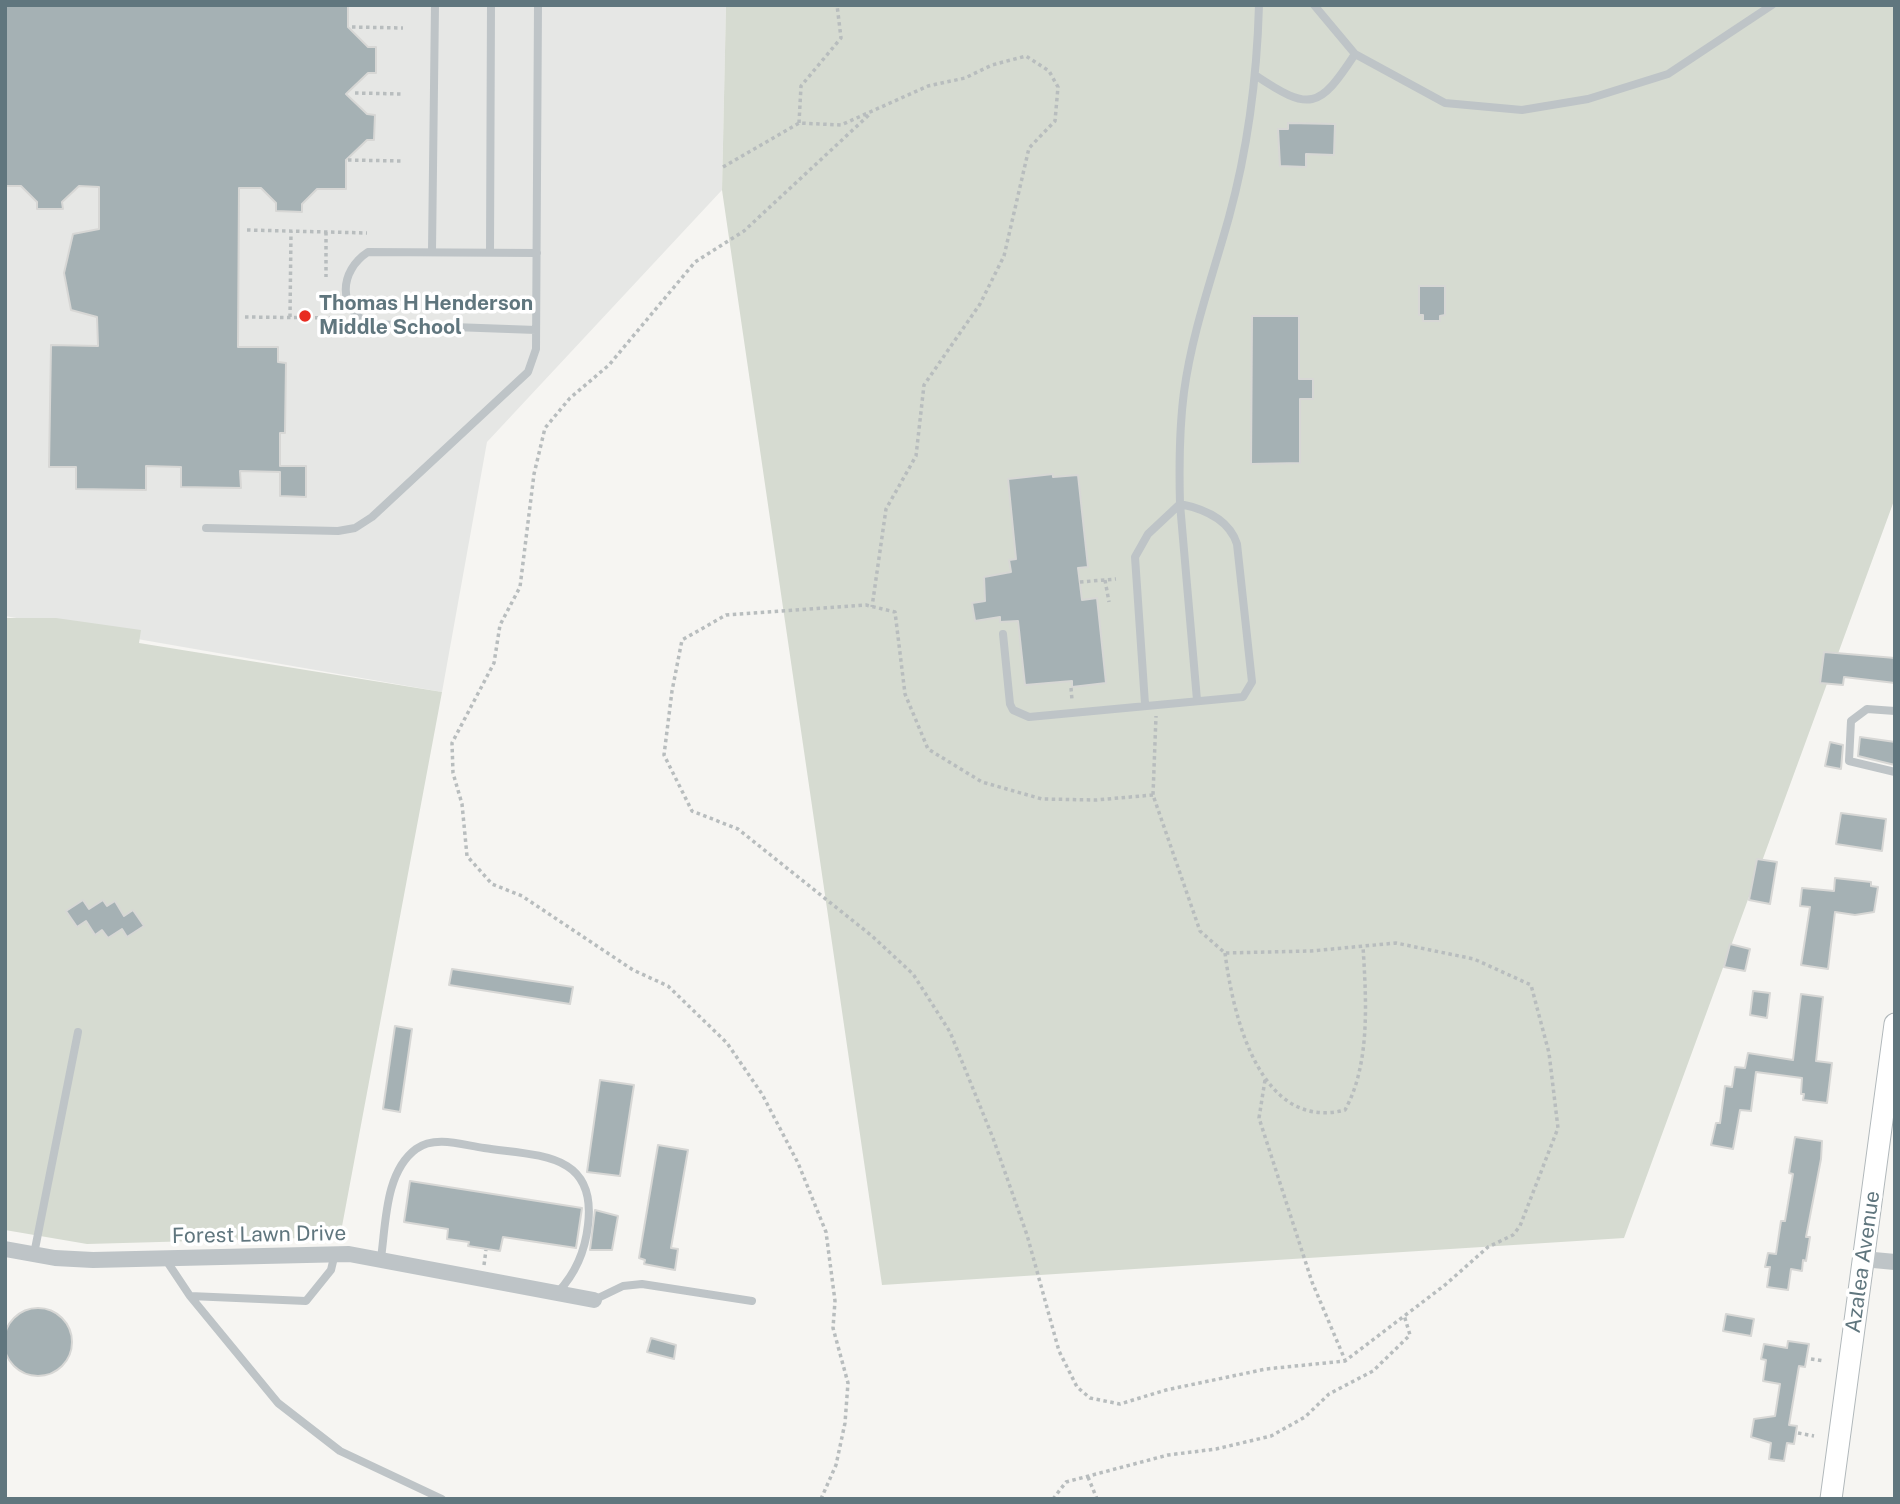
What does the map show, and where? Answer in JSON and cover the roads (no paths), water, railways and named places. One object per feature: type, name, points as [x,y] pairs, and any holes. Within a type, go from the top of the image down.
[{"type":"main road","name":"Azalea Avenue","points":[[1831,1499],[1895,1024]]},
{"type":"street","name":"Forest Lawn Drive","points":[[5,1249],[82,1259],[335,1253],[381,1258],[594,1300]]},
{"type":"street","points":[[1863,1259],[1895,1262]]},
{"type":"lane","points":[[432,250],[435,5]]},
{"type":"lane","points":[[490,252],[491,5]]},
{"type":"lane","points":[[206,528],[338,531],[363,523],[528,372],[536,349],[538,5]]},
{"type":"lane","points":[[1197,701],[1180,504],[1179,449],[1188,367],[1240,173],[1255,75],[1259,5]]},
{"type":"lane","points":[[1314,5],[1355,54],[1445,103],[1522,110],[1588,99],[1668,74],[1772,5]]},
{"type":"lane","points":[[1255,75],[1289,97],[1309,101],[1334,85],[1355,54]]},
{"type":"lane","points":[[536,330],[370,324],[352,312],[346,301],[346,280],[349,270],[359,257],[379,250],[537,253]]},
{"type":"lane","points":[[1003,634],[1010,704],[1021,715],[1029,717],[1145,704],[1243,697],[1252,682],[1234,533],[1199,508],[1180,504]]},
{"type":"lane","points":[[1145,704],[1135,557],[1148,534],[1180,504]]},
{"type":"lane","points":[[1895,711],[1867,709],[1851,721],[1848,734],[1849,761],[1895,772]]},
{"type":"lane","points":[[34,1254],[78,1032]]},
{"type":"lane","points":[[381,1258],[394,1178],[416,1149],[439,1141],[553,1158],[575,1170],[587,1186],[590,1197],[584,1249],[569,1280],[556,1294]]},
{"type":"lane","points":[[190,1296],[306,1301],[331,1270],[335,1253]]},
{"type":"lane","points":[[165,1258],[190,1296],[278,1403],[340,1451],[442,1499]]},
{"type":"lane","points":[[594,1300],[623,1286],[642,1284],[752,1301]]},
{"type":"place","name":"Thomas H Henderson Middle School","points":[[305,316]]}]
